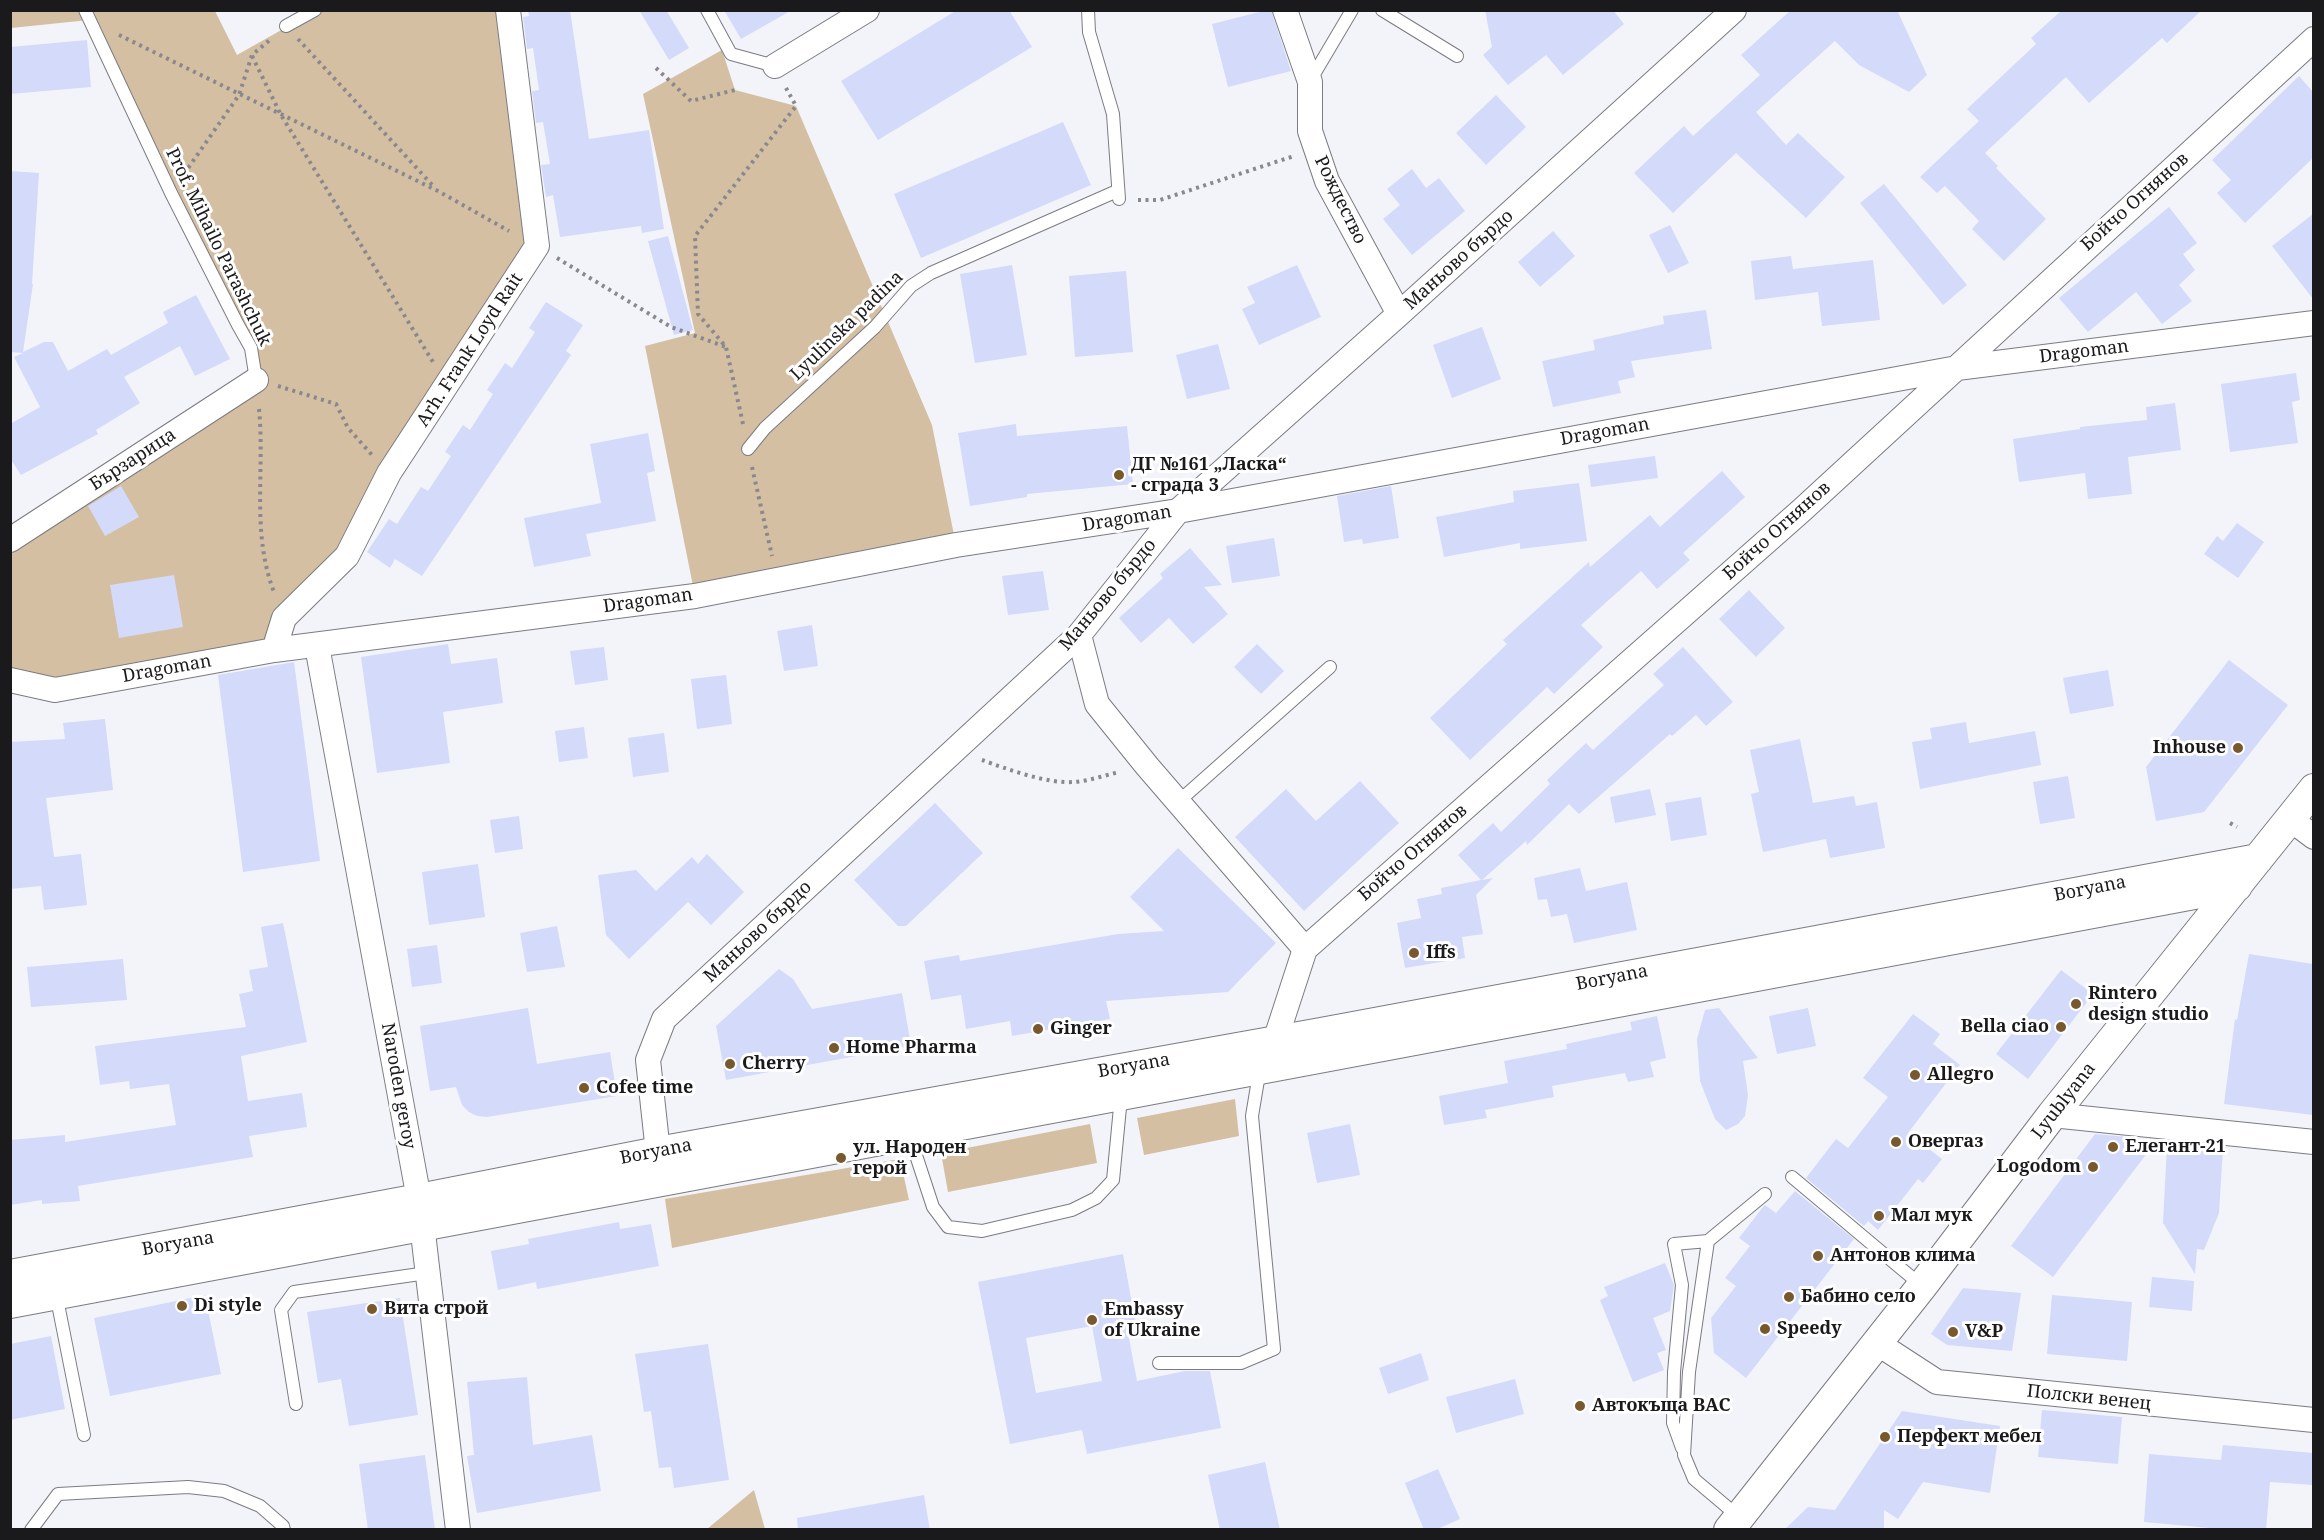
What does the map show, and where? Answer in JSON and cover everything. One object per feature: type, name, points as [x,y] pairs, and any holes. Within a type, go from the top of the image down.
[{"type":"street","points":[[508,10],[537,246]]},
{"type":"street","points":[[775,66],[867,10]]},
{"type":"street","name":"Рождество","points":[[1285,10],[1310,82],[1310,131],[1315,150],[1327,181],[1399,314]]},
{"type":"street","name":"Маньово бърдо","points":[[658,1152],[648,1060],[664,1019],[1079,635],[1178,511],[1734,10]]},
{"type":"street","name":"Бойчо Огнянов","points":[[1305,949],[1802,510],[2313,39]]},
{"type":"street","name":"Arh. Frank Loyd Rait","points":[[274,650],[284,618],[347,556],[389,474],[537,246]]},
{"type":"street","name":"Dragoman","points":[[10,680],[55,690],[274,650],[695,596],[956,545],[1178,511],[1957,368],[2313,323]]},
{"type":"street","name":"Бързарица","points":[[10,540],[256,380]]},
{"type":"street","points":[[1079,635],[1097,704],[1147,766],[1305,949],[1275,1041]]},
{"type":"street","name":"Naroden geroy","points":[[317,646],[420,1212],[458,1530]]},
{"type":"street","name":"Lyublyana","points":[[1734,1523],[1922,1286],[2052,1115],[2313,789]]},
{"type":"street","points":[[2290,819],[2313,837]]},
{"type":"street","name":"Boryana","points":[[10,1303],[420,1212],[658,1152],[1275,1041],[2258,859]]},
{"type":"street","name":"Boryana","points":[[10,1275],[420,1212],[908,1133],[2237,886]]},
{"type":"street","points":[[2052,1115],[2313,1142]]},
{"type":"street","name":"Полски венец","points":[[1877,1343],[1937,1382],[2313,1420]]},
{"type":"lane","points":[[286,26],[315,10]]},
{"type":"lane","points":[[707,10],[731,54],[775,66]]},
{"type":"lane","points":[[1088,10],[1089,32],[1113,114],[1118,195]]},
{"type":"lane","points":[[1310,82],[1352,10]]},
{"type":"lane","points":[[1382,10],[1457,56]]},
{"type":"lane","name":"Prof. Mihailo Parashchuk","points":[[87,15],[171,193],[251,348],[256,380]]},
{"type":"lane","name":"Lyulinska padina","points":[[748,449],[765,428],[875,327],[911,286],[931,273],[1118,195]]},
{"type":"lane","points":[[1178,802],[1330,667]]},
{"type":"lane","points":[[1159,1363],[1242,1363],[1274,1348],[1252,1116],[1260,1067]]},
{"type":"lane","points":[[908,1133],[933,1207],[948,1227],[982,1231],[1072,1210],[1096,1198],[1113,1180],[1121,1093]]},
{"type":"lane","points":[[1792,1177],[1922,1286]]},
{"type":"lane","points":[[1734,1523],[1694,1479],[1673,1423],[1674,1372],[1682,1285],[1674,1244],[1708,1241],[1765,1194]]},
{"type":"lane","points":[[1684,1455],[1689,1372],[1708,1241]]},
{"type":"lane","points":[[297,1404],[281,1310],[294,1292],[427,1273]]},
{"type":"lane","points":[[56,1294],[84,1435]]},
{"type":"lane","points":[[31,1530],[58,1494],[188,1487],[224,1491],[260,1506],[283,1526],[284,1530]]},
{"type":"path","points":[[87,15],[239,94],[438,191],[537,246],[671,327],[726,347]]},
{"type":"path","points":[[171,193],[239,94],[252,56],[286,26],[438,191]]},
{"type":"path","points":[[252,56],[281,115],[447,385]]},
{"type":"path","points":[[775,66],[796,106],[695,236],[698,314],[726,347],[777,580]]},
{"type":"path","points":[[656,68],[691,101],[735,90]]},
{"type":"path","points":[[1118,195],[1160,200],[1315,150]]},
{"type":"path","points":[[284,618],[268,577],[259,511],[261,434],[256,380],[336,404],[348,428],[389,474]]},
{"type":"path","points":[[954,750],[1007,770],[1073,782],[1147,766]]},
{"type":"path","points":[[2230,823],[2237,827]]},
{"type":"shaded area","points":[[11,11],[215,11],[237,55],[315,11],[508,11],[537,246],[274,650],[55,690],[11,680],[11,540],[256,380],[251,348],[89,20],[11,28]]},
{"type":"shaded area","points":[[722,50],[735,90],[796,106],[932,425],[956,545],[695,596],[645,346],[695,333],[643,94]]},
{"type":"shaded area","points":[[1235,1099],[1239,1136],[1144,1155],[1137,1118]]},
{"type":"shaded area","points":[[1090,1124],[1097,1163],[948,1192],[941,1153]]},
{"type":"shaded area","points":[[900,1159],[909,1200],[672,1248],[665,1199]]},
{"type":"shaded area","points":[[754,1490],[765,1529],[707,1529]]},
{"type":"building","points":[[528,10],[570,10],[589,139],[649,130],[664,229],[642,233],[641,226],[560,237],[553,195],[546,197],[541,165],[550,164],[543,122],[536,123],[532,91],[539,90],[533,48],[527,49],[523,17],[529,16]]},
{"type":"building","points":[[639,10],[666,10],[689,48],[669,60]]},
{"type":"building","points":[[724,10],[792,10],[741,39]]},
{"type":"building","points":[[957,10],[1009,10],[1032,47],[878,140],[841,81]]},
{"type":"building","points":[[1271,10],[1291,71],[1228,87],[1212,24]]},
{"type":"building","points":[[1485,10],[1613,10],[1624,24],[1563,75],[1546,55],[1508,85],[1483,55],[1492,47]]},
{"type":"building","points":[[1791,10],[1897,10],[1927,75],[1909,92],[1859,65],[1835,41],[1756,112],[1786,145],[1798,133],[1845,177],[1806,218],[1736,153],[1673,213],[1634,173],[1684,126],[1693,136],[1760,75],[1741,55]]},
{"type":"building","points":[[2062,10],[2202,10],[2167,43],[2162,38],[2089,103],[2066,77],[1985,153],[1998,166],[1996,168],[2046,219],[2004,261],[1972,229],[1979,221],[1945,186],[1937,193],[1920,177],[1979,121],[1967,109],[2036,44],[2031,38]]},
{"type":"building","points":[[87,40],[91,87],[10,94],[10,47]]},
{"type":"building","points":[[2299,76],[2313,92],[2313,158],[2245,223],[2217,193],[2231,180],[2212,160]]},
{"type":"building","points":[[1496,95],[1526,127],[1486,165],[1456,133]]},
{"type":"building","points":[[1063,122],[1091,185],[921,258],[894,194]]},
{"type":"building","points":[[1412,169],[1426,188],[1439,178],[1465,211],[1412,255],[1383,219],[1400,205],[1387,189]]},
{"type":"building","points":[[10,171],[39,173],[33,284],[23,352],[44,342],[53,342],[68,371],[107,349],[111,355],[168,323],[163,312],[196,295],[230,359],[195,376],[180,346],[124,377],[140,403],[96,430],[98,434],[21,475],[10,458],[10,424],[40,407],[14,357],[23,353],[10,352]]},
{"type":"building","points":[[1884,184],[1967,285],[1943,305],[1860,203]]},
{"type":"building","points":[[2169,207],[2197,243],[2183,254],[2195,270],[2179,285],[2192,301],[2162,324],[2136,292],[2088,332],[2059,298]]},
{"type":"building","points":[[2313,214],[2313,299],[2272,246]]},
{"type":"building","points":[[1670,225],[1689,263],[1668,273],[1649,235]]},
{"type":"building","points":[[1553,231],[1575,256],[1540,287],[1518,262]]},
{"type":"building","points":[[668,236],[693,330],[674,335],[648,241]]},
{"type":"building","points":[[1791,256],[1793,269],[1873,260],[1880,320],[1822,326],[1818,292],[1755,300],[1751,261]]},
{"type":"building","points":[[1012,265],[1027,355],[975,363],[960,274]]},
{"type":"building","points":[[1297,265],[1321,317],[1259,345],[1242,309],[1255,303],[1247,287]]},
{"type":"building","points":[[1126,271],[1133,352],[1075,357],[1069,276]]},
{"type":"building","points":[[546,302],[583,325],[566,351],[571,355],[422,576],[395,559],[390,568],[367,552],[389,519],[397,524],[421,487],[428,491],[451,456],[445,452],[463,425],[470,430],[493,394],[487,390],[505,363],[512,368],[535,332],[529,328]]},
{"type":"building","points":[[1706,310],[1712,349],[1631,361],[1635,377],[1618,381],[1621,393],[1553,407],[1542,361],[1595,350],[1593,340],[1664,324],[1663,316]]},
{"type":"building","points":[[1482,327],[1501,379],[1452,398],[1433,345]]},
{"type":"building","points":[[1218,344],[1230,389],[1187,399],[1176,355]]},
{"type":"building","points":[[2296,373],[2300,400],[2292,402],[2298,443],[2230,452],[2221,384]]},
{"type":"building","points":[[2175,403],[2181,450],[2128,457],[2132,494],[2088,499],[2085,473],[2019,482],[2013,439],[2080,429],[2080,427],[2147,420],[2146,407]]},
{"type":"building","points":[[1016,424],[1017,436],[1127,426],[1133,484],[1027,494],[1027,497],[970,506],[958,433]]},
{"type":"building","points":[[648,433],[655,471],[647,473],[656,521],[586,534],[591,556],[534,567],[524,518],[601,503],[590,444]]},
{"type":"building","points":[[1655,456],[1658,478],[1591,487],[1588,465]]},
{"type":"building","points":[[1722,471],[1745,497],[1683,553],[1690,560],[1657,589],[1641,571],[1581,625],[1603,647],[1554,694],[1547,687],[1470,760],[1430,718],[1507,644],[1503,640],[1589,562],[1590,567],[1650,515],[1660,527]]},
{"type":"building","points":[[1579,483],[1587,541],[1520,549],[1520,543],[1444,557],[1436,517],[1514,502],[1513,491]]},
{"type":"building","points":[[121,486],[139,517],[105,536],[88,506]]},
{"type":"building","points":[[1391,486],[1399,538],[1363,544],[1362,539],[1344,542],[1337,496]]},
{"type":"building","points":[[2237,523],[2264,542],[2238,578],[2204,554],[2217,536],[2223,541]]},
{"type":"building","points":[[1274,538],[1280,576],[1232,583],[1226,546]]},
{"type":"building","points":[[1190,548],[1222,585],[1204,587],[1228,614],[1193,644],[1169,618],[1141,643],[1119,618],[1163,578],[1160,574]]},
{"type":"building","points":[[1043,571],[1049,610],[1008,615],[1002,576]]},
{"type":"building","points":[[174,575],[183,627],[119,638],[110,585]]},
{"type":"building","points":[[1749,590],[1785,628],[1756,657],[1719,619]]},
{"type":"building","points":[[812,625],[818,666],[784,671],[777,631]]},
{"type":"building","points":[[448,644],[451,664],[497,658],[503,703],[443,712],[450,763],[377,773],[361,657]]},
{"type":"building","points":[[1257,644],[1284,671],[1261,694],[1234,667]]},
{"type":"building","points":[[604,647],[608,680],[575,685],[570,651]]},
{"type":"building","points":[[1683,647],[1733,702],[1706,726],[1696,715],[1672,736],[1670,734],[1579,814],[1569,804],[1527,845],[1526,841],[1482,880],[1493,878],[1476,895],[1483,934],[1462,937],[1465,958],[1405,968],[1397,923],[1421,918],[1417,899],[1442,894],[1441,888],[1481,880],[1458,855],[1493,823],[1501,832],[1550,784],[1547,780],[1586,743],[1593,750],[1664,685],[1653,674]]},
{"type":"building","points":[[2229,660],[2288,705],[2204,812],[2156,821],[2146,767]]},
{"type":"building","points":[[294,662],[320,861],[243,872],[218,675]]},
{"type":"building","points":[[2108,670],[2114,706],[2070,714],[2063,678]]},
{"type":"building","points":[[726,675],[732,724],[697,729],[691,679]]},
{"type":"building","points":[[105,719],[113,790],[46,798],[54,857],[81,854],[87,905],[44,910],[41,886],[10,889],[10,742],[65,739],[63,723]]},
{"type":"building","points":[[1966,722],[1969,743],[2035,731],[2041,765],[1920,789],[1912,742],[1932,739],[1930,728]]},
{"type":"building","points":[[584,727],[588,758],[559,762],[555,731]]},
{"type":"building","points":[[664,733],[669,772],[633,777],[628,738]]},
{"type":"building","points":[[1800,739],[1813,803],[1854,796],[1856,806],[1877,802],[1885,848],[1830,858],[1826,839],[1763,852],[1751,794],[1759,792],[1750,750]]},
{"type":"building","points":[[2068,776],[2075,818],[2040,824],[2033,782]]},
{"type":"building","points":[[1360,781],[1399,823],[1304,911],[1235,837],[1286,789],[1316,821]]},
{"type":"building","points":[[1650,789],[1656,815],[1615,823],[1610,797]]},
{"type":"building","points":[[1701,797],[1707,835],[1671,841],[1665,803]]},
{"type":"building","points":[[935,803],[983,853],[906,926],[898,926],[854,880]]},
{"type":"building","points":[[519,816],[523,849],[495,853],[490,820]]},
{"type":"building","points":[[1178,848],[1276,943],[1228,992],[1106,1001],[1110,1019],[1012,1036],[1010,1021],[966,1029],[961,995],[931,1000],[924,961],[959,955],[960,961],[1118,934],[1164,931],[1130,897]]},
{"type":"building","points":[[707,854],[744,892],[711,925],[688,902],[629,959],[606,935],[598,875],[636,870],[656,891],[692,857],[698,864]]},
{"type":"building","points":[[478,864],[485,917],[429,925],[422,872]]},
{"type":"building","points":[[1580,868],[1586,891],[1627,882],[1637,930],[1574,943],[1567,914],[1551,917],[1547,899],[1538,900],[1534,878]]},
{"type":"building","points":[[283,923],[307,1042],[241,1056],[248,1101],[302,1093],[307,1127],[249,1136],[253,1157],[78,1186],[80,1201],[42,1204],[42,1200],[10,1205],[10,1140],[65,1135],[65,1142],[176,1125],[169,1084],[130,1089],[129,1081],[100,1085],[95,1046],[246,1027],[239,994],[253,991],[249,970],[268,967],[261,927]]},
{"type":"building","points":[[557,926],[565,967],[527,972],[520,933]]},
{"type":"building","points":[[437,945],[442,983],[412,987],[407,949]]},
{"type":"building","points":[[2249,954],[2313,964],[2313,1115],[2224,1104],[2235,1019],[2237,1020]]},
{"type":"building","points":[[123,959],[127,1000],[31,1007],[27,967]]},
{"type":"building","points":[[779,969],[793,979],[812,1009],[902,993],[911,1046],[726,1080],[716,1026]]},
{"type":"building","points":[[2061,970],[2093,994],[2028,1079],[1996,1054]]},
{"type":"building","points":[[528,1008],[537,1064],[610,1052],[617,1096],[487,1117],[469,1112],[462,1105],[456,1087],[430,1091],[420,1026]]},
{"type":"building","points":[[1719,1008],[1758,1058],[1743,1061],[1748,1095],[1745,1116],[1738,1124],[1726,1130],[1715,1119],[1700,1081],[1697,1039],[1705,1010]]},
{"type":"building","points":[[1808,1008],[1816,1046],[1777,1054],[1769,1016]]},
{"type":"building","points":[[1913,1014],[1940,1034],[1933,1044],[1960,1065],[1908,1133],[1942,1159],[1923,1183],[1918,1179],[1878,1230],[1868,1221],[1864,1226],[1806,1178],[1836,1139],[1848,1148],[1888,1097],[1863,1078]]},
{"type":"building","points":[[1657,1016],[1666,1058],[1650,1062],[1654,1077],[1628,1082],[1625,1073],[1552,1086],[1554,1097],[1485,1110],[1487,1118],[1444,1125],[1439,1096],[1508,1083],[1504,1061],[1567,1049],[1566,1044],[1632,1030],[1630,1022]]},
{"type":"building","points":[[1350,1124],[1360,1175],[1317,1183],[1307,1133]]},
{"type":"building","points":[[2095,1134],[2139,1138],[2139,1143],[2154,1144],[2053,1277],[2011,1246]]},
{"type":"building","points":[[2167,1145],[2223,1148],[2219,1213],[2204,1250],[2197,1249],[2195,1274],[2163,1223]]},
{"type":"building","points":[[1795,1191],[1854,1239],[1746,1378],[1714,1353],[1711,1318],[1736,1286],[1725,1278],[1750,1246],[1739,1238],[1765,1205],[1776,1213]]},
{"type":"building","points":[[619,1222],[620,1229],[651,1224],[659,1266],[537,1289],[536,1282],[498,1290],[491,1251],[529,1244],[528,1239]]},
{"type":"building","points":[[1123,1254],[1135,1320],[1126,1322],[1137,1381],[1185,1371],[1210,1371],[1221,1428],[1087,1454],[1082,1430],[1010,1444],[978,1282]],"holes":[[[1092,1326],[1102,1381],[1036,1393],[1026,1338]]]},
{"type":"building","points":[[1665,1263],[1674,1285],[1670,1311],[1653,1318],[1666,1350],[1657,1353],[1664,1370],[1633,1382],[1600,1300],[1608,1296],[1604,1287]]},
{"type":"building","points":[[2152,1277],[2194,1281],[2192,1311],[2149,1307]]},
{"type":"building","points":[[1963,1288],[2021,1293],[2012,1351],[1947,1345],[1931,1334]]},
{"type":"building","points":[[205,1295],[221,1374],[110,1396],[94,1318]]},
{"type":"building","points":[[2052,1295],[2132,1302],[2127,1361],[2047,1354]]},
{"type":"building","points":[[400,1298],[418,1415],[349,1426],[341,1379],[318,1383],[307,1312]]},
{"type":"building","points":[[51,1336],[65,1409],[10,1420],[10,1344]]},
{"type":"building","points":[[708,1344],[729,1480],[674,1488],[671,1467],[659,1468],[651,1411],[644,1412],[635,1354]]},
{"type":"building","points":[[1421,1353],[1429,1380],[1388,1394],[1379,1368]]},
{"type":"building","points":[[527,1377],[533,1445],[592,1435],[601,1491],[477,1513],[467,1456],[474,1455],[467,1382]]},
{"type":"building","points":[[1515,1379],[1524,1414],[1456,1433],[1446,1397]]},
{"type":"building","points":[[2042,1410],[2122,1417],[2118,1464],[2038,1457]]},
{"type":"building","points":[[1902,1411],[2000,1426],[1990,1493],[1923,1482],[1898,1519],[1884,1510],[1884,1530],[1784,1530],[1808,1507],[1835,1510]]},
{"type":"building","points":[[2223,1445],[2313,1453],[2313,1485],[2270,1482],[2266,1530],[2231,1530],[2144,1522],[2149,1454],[2221,1460]]},
{"type":"building","points":[[425,1455],[435,1530],[368,1530],[359,1464]]},
{"type":"building","points":[[1265,1462],[1280,1530],[1220,1530],[1208,1475]]},
{"type":"building","points":[[1438,1469],[1460,1519],[1435,1530],[1424,1530],[1405,1483]]},
{"type":"building","points":[[924,1495],[930,1530],[798,1530],[797,1518]]},
{"type":"place","name":"ДГ №161 „Ласка“ - сграда 3","points":[[1119,475]]},
{"type":"place","name":"Inhouse","points":[[2238,748]]},
{"type":"place","name":"Iffs","points":[[1414,953]]},
{"type":"place","name":"Rintero design studio","points":[[2076,1004]]},
{"type":"place","name":"Bella ciao","points":[[2061,1027]]},
{"type":"place","name":"Ginger","points":[[1038,1029]]},
{"type":"place","name":"Home Pharma","points":[[834,1048]]},
{"type":"place","name":"Cherry","points":[[730,1064]]},
{"type":"place","name":"Allegro","points":[[1915,1075]]},
{"type":"place","name":"Cofee time","points":[[584,1088]]},
{"type":"place","name":"Овергаз","points":[[1896,1142]]},
{"type":"place","name":"Елегант-21","points":[[2113,1147]]},
{"type":"place","name":"ул. Народен герой","points":[[841,1158]]},
{"type":"place","name":"Logodom","points":[[2093,1167]]},
{"type":"place","name":"Мал мук","points":[[1879,1216]]},
{"type":"place","name":"Антонов клима","points":[[1818,1256]]},
{"type":"place","name":"Бабино село","points":[[1789,1297]]},
{"type":"place","name":"Di style","points":[[182,1306]]},
{"type":"place","name":"Вита строй","points":[[372,1309]]},
{"type":"place","name":"Embassy of Ukraine","points":[[1092,1320]]},
{"type":"place","name":"Speedy","points":[[1765,1329]]},
{"type":"place","name":"V&P","points":[[1953,1332]]},
{"type":"place","name":"Автокъща ВАС","points":[[1580,1406]]},
{"type":"place","name":"Перфект мебел","points":[[1885,1437]]}]
